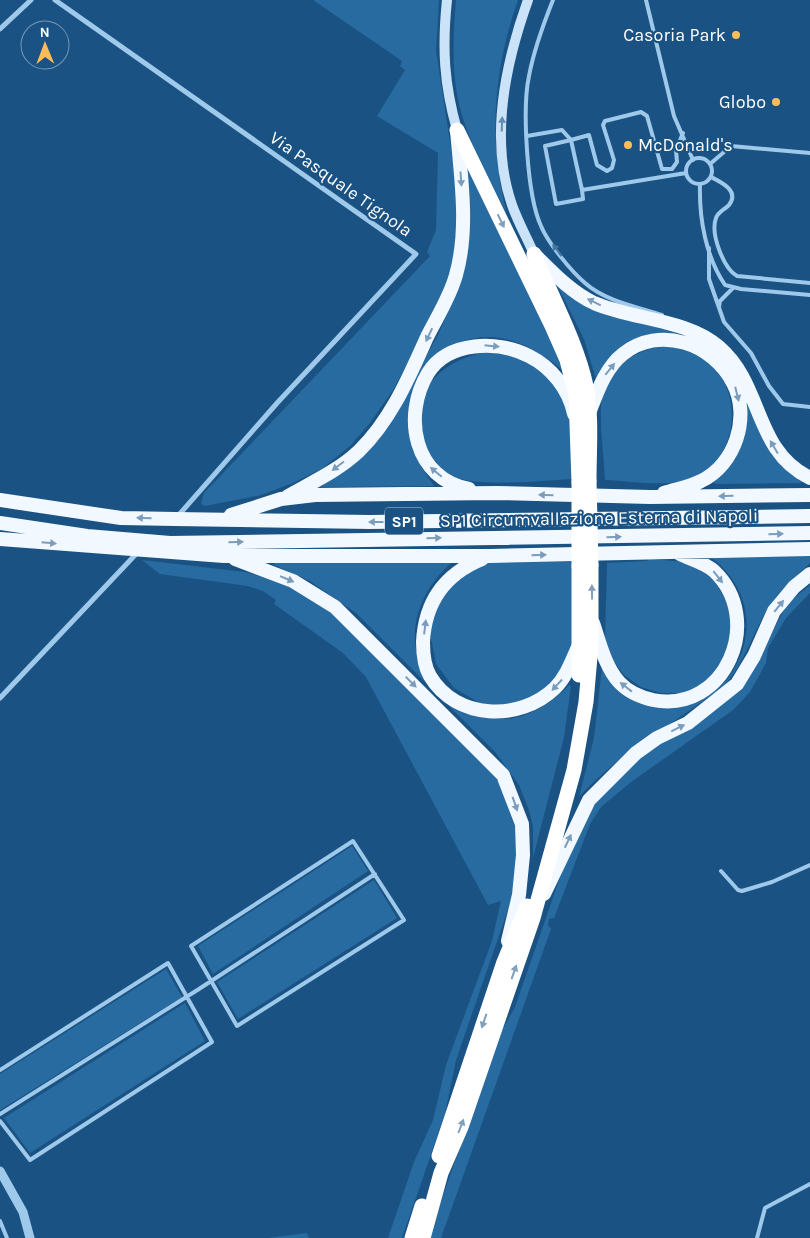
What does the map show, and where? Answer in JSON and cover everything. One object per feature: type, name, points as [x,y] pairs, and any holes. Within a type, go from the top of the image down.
[{"type":"highway","points":[[457,130],[567,360],[576,396],[578,436]]},
{"type":"highway","points":[[281,499],[328,474],[359,451],[384,423],[415,369],[456,275],[464,214],[457,130]]},
{"type":"highway","points":[[534,254],[571,287],[592,302],[616,310],[681,324],[704,335],[737,366],[750,390],[766,433],[781,458],[800,473],[810,478]]},
{"type":"highway","points":[[412,1238],[504,962],[526,910],[554,810],[577,700],[585,566],[584,482],[589,413],[586,386],[577,356],[534,254]]},
{"type":"highway","points":[[589,413],[605,375],[622,354],[640,344],[661,340],[688,343],[705,352],[721,364],[734,384],[739,405],[739,430],[734,448],[721,465],[702,481],[650,497]]},
{"type":"highway","points":[[496,493],[454,486],[431,470],[421,453],[415,431],[416,406],[429,372],[442,360],[458,350],[483,345],[506,347],[537,360],[552,372],[565,390],[572,406],[584,482]]},
{"type":"highway","points":[[0,493],[26,505]]},
{"type":"highway","name":"SP1","points":[[209,520],[256,509],[281,499],[316,495],[496,493],[650,497],[810,496]]},
{"type":"highway","name":"SP1 Circumvallazione Esterna di Napoli","points":[[0,500],[121,518],[209,520],[380,522],[810,516]]},
{"type":"highway","name":"SP1 Circumvallazione Esterna di Napoli","points":[[0,523],[87,536],[188,543],[810,533]]},
{"type":"highway","points":[[0,539],[224,556],[490,556],[810,549]]},
{"type":"highway","points":[[188,543],[293,581],[335,607],[503,775],[522,824],[523,855],[518,895],[504,962]]},
{"type":"highway","points":[[585,566],[592,620],[604,658],[620,683],[639,697],[667,702],[690,698],[710,687],[726,669],[736,643],[737,611],[727,588],[713,570],[677,552]]},
{"type":"highway","points":[[490,556],[466,565],[453,575],[432,600],[426,614],[423,639],[424,662],[430,676],[450,698],[462,704],[491,712],[520,709],[555,688],[569,667],[580,643]]},
{"type":"highway","points":[[533,918],[589,800],[636,753],[657,738],[688,723],[736,684],[754,656],[774,611],[794,588],[810,574]]},
{"type":"highway","points":[[423,1238],[441,1173],[461,1127],[533,918],[574,770],[586,702],[592,620]]},
{"type":"main road","points":[[447,0],[442,45],[451,109],[457,130]]},
{"type":"main road","points":[[528,0],[513,41],[506,72],[501,128],[504,167],[512,205],[534,254]]},
{"type":"street","points":[[0,29],[31,0]]},
{"type":"street","name":"Via Pasquale Tignola","points":[[55,0],[416,254],[278,402],[175,519]]},
{"type":"street","points":[[0,698],[139,551]]},
{"type":"street","points":[[0,1171],[23,1212],[30,1238]]},
{"type":"lane","points":[[553,0],[537,39],[528,77],[525,101],[533,197],[541,226],[572,269],[586,284],[612,299],[667,316]]},
{"type":"lane","points":[[646,0],[674,116],[683,133],[693,160]]},
{"type":"lane","points":[[527,136],[562,130],[571,140],[583,198],[556,204],[545,146],[571,140],[589,135],[597,165],[607,171],[612,168],[614,160],[603,125],[605,121],[641,112],[647,116],[662,169],[672,169],[676,162],[676,150],[683,133]]},
{"type":"lane","points":[[710,164],[730,146],[810,153]]},
{"type":"lane","points":[[701,158],[710,164],[712,170],[711,177],[700,185],[692,182],[686,173],[688,165],[693,160],[701,158]]},
{"type":"lane","points":[[582,190],[686,173]]},
{"type":"lane","points":[[711,177],[729,188],[732,195],[731,201],[717,215],[714,223],[714,232],[729,271],[737,276],[810,283]]},
{"type":"lane","points":[[700,185],[700,214],[716,272],[725,285],[734,288],[810,295]]},
{"type":"lane","points":[[709,248],[709,279],[724,322],[751,353],[769,386],[783,404],[809,407]]},
{"type":"lane","points":[[718,308],[720,301],[734,288]]},
{"type":"lane","points":[[353,841],[374,874],[404,920],[237,1026],[191,946],[353,841]]},
{"type":"lane","points":[[721,871],[738,890],[742,891],[772,882],[810,865]]},
{"type":"lane","points":[[0,1114],[212,981],[374,874]]},
{"type":"lane","points":[[0,1070],[168,963],[212,1042],[30,1160],[0,1121]]},
{"type":"lane","points":[[756,1238],[765,1208],[810,1184]]},
{"type":"lane","points":[[0,1221],[7,1238]]},
{"type":"shaded area","points":[[313,0],[439,0],[436,51],[458,194],[455,252],[449,280],[434,315],[393,390],[370,423],[350,446],[323,468],[293,483],[261,495],[205,506],[201,504],[204,493],[430,256],[427,252],[436,230],[438,153],[377,116],[405,70],[400,66],[402,61]]},
{"type":"shaded area","points":[[456,0],[518,0],[503,53],[496,107],[497,160],[507,214],[476,151],[461,112],[454,70]]},
{"type":"shaded area","points":[[467,162],[563,367],[561,369],[526,346],[500,338],[486,337],[459,343],[444,352],[422,372],[414,449],[422,468],[434,486],[321,487],[342,470],[419,369],[438,335],[455,296]]},
{"type":"shaded area","points":[[557,285],[675,332],[675,334],[663,333],[596,379],[584,339]]},
{"type":"shaded area","points":[[669,346],[697,354],[705,359],[718,373],[727,389],[731,407],[731,426],[726,444],[717,459],[704,472],[686,480],[656,483],[605,480],[601,407],[607,382],[623,363],[633,356],[657,347]]},
{"type":"shaded area","points":[[488,352],[509,353],[541,367],[568,403],[574,479],[506,483],[470,481],[455,478],[443,472],[431,459],[423,437],[420,412],[423,397],[428,387],[435,378],[454,363]]},
{"type":"shaded area","points":[[743,393],[803,481],[802,483],[716,484],[711,481],[720,475]]},
{"type":"shaded area","points":[[810,555],[810,563],[784,588],[770,605],[744,656],[725,685],[631,751],[579,797],[594,738],[602,667],[636,697],[694,696],[717,689],[730,675],[742,652],[747,622],[745,608],[733,581],[712,558],[715,556]]},
{"type":"shaded area","points":[[649,559],[686,562],[711,576],[733,610],[729,658],[701,686],[682,693],[661,693],[641,687],[624,675],[612,659],[605,639],[607,563],[647,561]]},
{"type":"shaded area","points":[[142,560],[245,572],[284,583],[310,594],[345,621],[500,779],[518,825],[520,854],[513,895],[456,1060],[445,1114],[402,1238],[388,1238],[414,1162],[433,1120],[446,1065],[492,941],[501,901],[488,905],[366,677],[343,653],[274,604],[276,600],[263,591],[248,586],[160,574]]},
{"type":"shaded area","points":[[276,560],[451,563],[431,587],[423,600],[418,615],[415,630],[415,646],[419,661],[427,676],[437,685],[463,699],[483,713],[501,719],[523,716],[534,711],[554,699],[569,685],[571,686],[564,737],[533,858],[533,827],[529,810],[519,785],[496,753],[356,613],[310,581],[274,565]]},
{"type":"shaded area","points":[[490,561],[575,562],[572,657],[540,696],[501,707],[480,703],[454,688],[436,664],[430,633],[434,610],[460,575]]},
{"type":"shaded area","points":[[810,585],[810,593],[786,618],[768,648],[766,663],[750,692],[733,710],[631,782],[601,807],[590,824],[554,918],[549,919],[548,925],[551,929],[441,1238],[428,1238],[499,1036],[515,1007],[574,837],[590,806],[635,760],[707,713],[766,644],[787,604]]},
{"type":"shaded area","points":[[352,846],[368,871],[213,974],[198,946]]},
{"type":"shaded area","points":[[374,880],[397,918],[238,1019],[217,982]]},
{"type":"shaded area","points":[[166,969],[182,997],[0,1110],[0,1074]]},
{"type":"shaded area","points":[[185,1003],[205,1041],[30,1153],[4,1118]]},
{"type":"shaded area","points":[[307,1233],[309,1238],[268,1238]]},
{"type":"place","name":"Casoria Park","points":[[736,35]]},
{"type":"place","name":"Globo","points":[[776,102]]},
{"type":"place","name":"McDonald's","points":[[628,145]]}]
